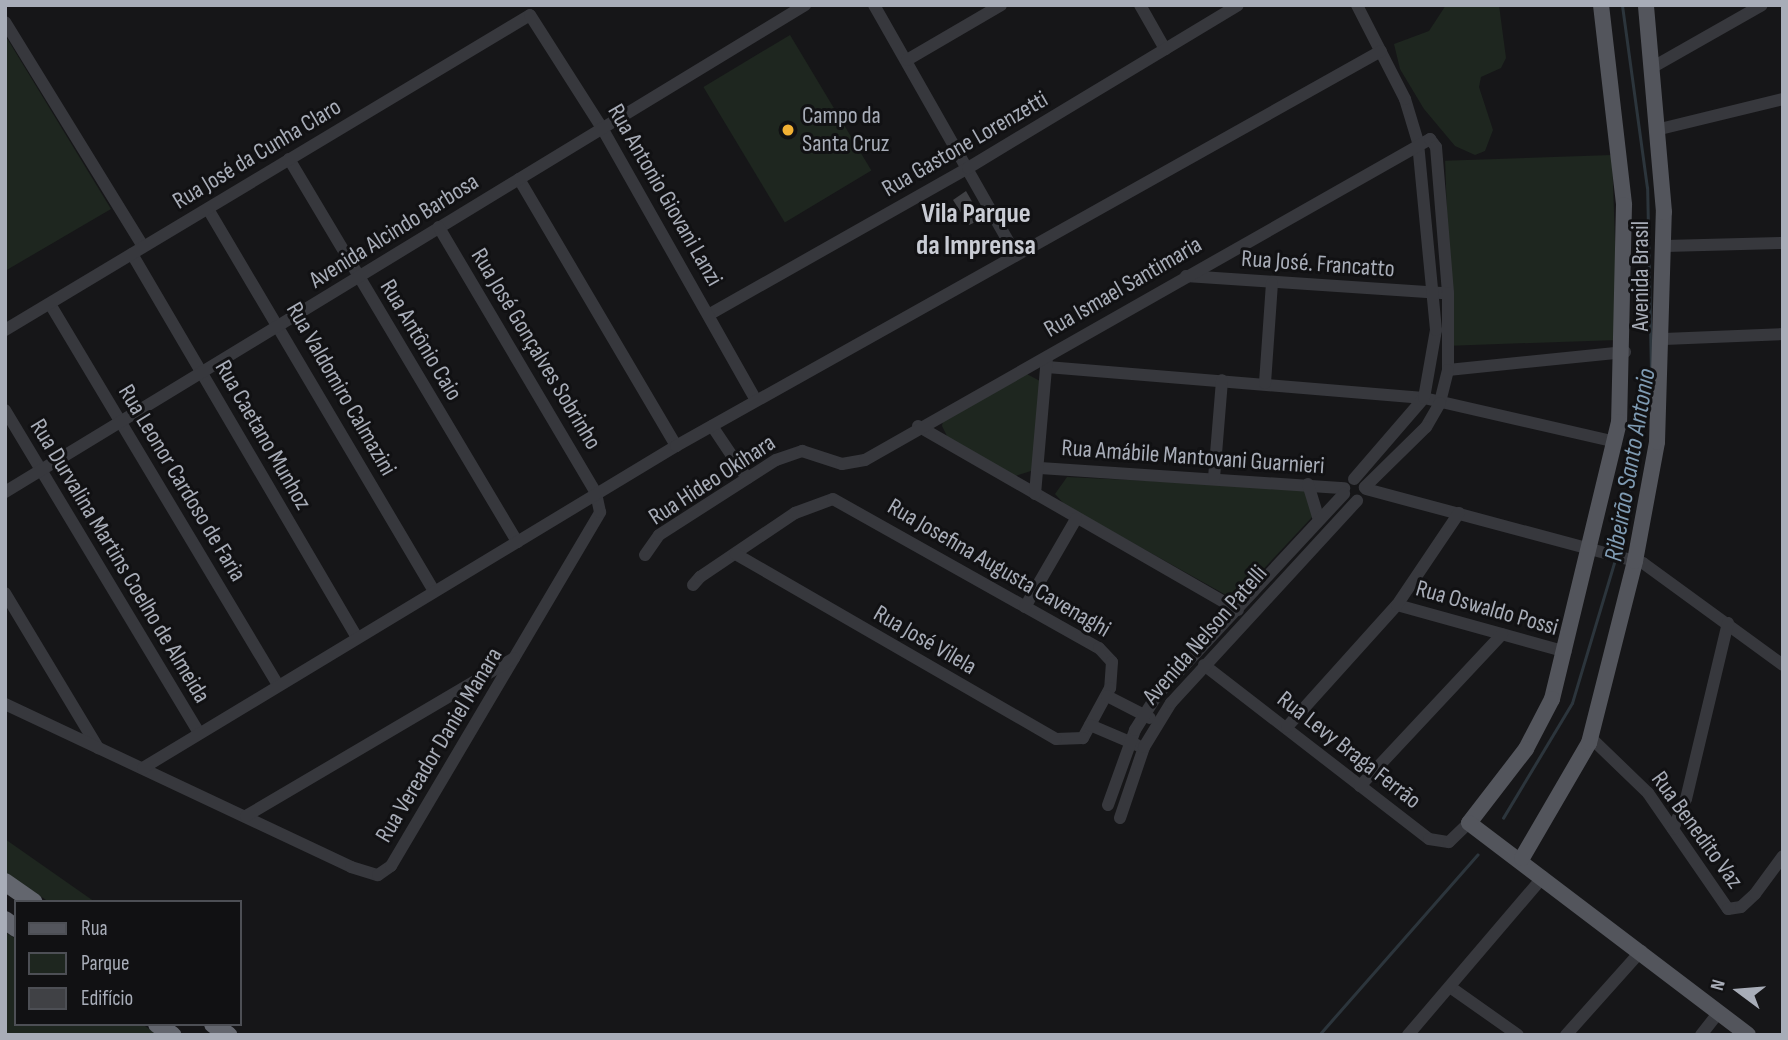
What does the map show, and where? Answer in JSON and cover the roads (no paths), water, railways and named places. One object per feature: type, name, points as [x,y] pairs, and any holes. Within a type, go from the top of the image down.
[{"type":"highway","points":[[5,882],[31,900]]},
{"type":"main road","name":"Avenida Brasil","points":[[1469,822],[1535,733],[1566,652],[1594,547],[1616,442],[1625,352],[1622,180],[1601,5]]},
{"type":"main road","name":"Avenida Brasil","points":[[1522,858],[1590,737],[1657,442],[1664,339],[1665,246],[1660,129],[1646,5]]},
{"type":"main road","points":[[1469,822],[1522,858],[1748,1035]]},
{"type":"street","name":"Avenida Alcindo Barbosa","points":[[5,492],[805,5]]},
{"type":"street","points":[[874,5],[1015,253]]},
{"type":"street","points":[[907,60],[1001,5]]},
{"type":"street","points":[[1140,5],[1165,49]]},
{"type":"street","name":"Rua Gastone Lorenzetti","points":[[710,314],[968,168],[1238,5]]},
{"type":"street","points":[[1357,5],[1381,51],[1418,142],[1436,346],[1424,398],[1354,479],[1366,488],[1594,547],[1630,559],[1728,623],[1783,665]]},
{"type":"street","points":[[1653,67],[1762,5]]},
{"type":"street","name":"Rua Antonio Giovani Lanzi","points":[[530,15],[602,128],[710,314],[756,400]]},
{"type":"street","name":"Rua José da Cunha Claro","points":[[5,330],[530,15]]},
{"type":"street","name":"Rua Caetano Munhoz","points":[[5,22],[138,250],[202,373],[357,637]]},
{"type":"street","points":[[143,768],[676,446],[1015,253],[1381,51]]},
{"type":"street","points":[[1660,129],[1783,99]]},
{"type":"street","points":[[1366,488],[1426,427],[1440,403],[1448,370],[1448,293],[1436,145],[1430,139],[1418,142]]},
{"type":"street","name":"Rua Ismael Santimaria","points":[[848,464],[882,451],[918,426],[1047,361],[1186,276],[1418,142]]},
{"type":"street","name":"Rua Antônio Caio","points":[[289,159],[517,542]]},
{"type":"street","points":[[519,179],[676,446]]},
{"type":"street","name":"Rua Valdomiro Calmazini","points":[[208,209],[281,325],[434,591]]},
{"type":"street","name":"Rua José Gonçalves Sobrinho","points":[[439,227],[596,493]]},
{"type":"street","points":[[1665,246],[1783,243]]},
{"type":"street","name":"Rua José. Francatto","points":[[1186,276],[1448,293]]},
{"type":"street","points":[[1265,383],[1272,283]]},
{"type":"street","name":"Rua Leonor Cardoso de Faria","points":[[50,304],[278,685]]},
{"type":"street","points":[[1664,339],[1783,334]]},
{"type":"street","points":[[1448,370],[1625,352]]},
{"type":"street","points":[[1035,494],[1040,468],[1047,361],[1424,398],[1616,442]]},
{"type":"street","points":[[1214,478],[1222,380]]},
{"type":"street","name":"Rua Durvalina Martins Coelho de Almeida","points":[[5,410],[199,733]]},
{"type":"street","points":[[712,426],[747,478]]},
{"type":"street","points":[[918,426],[1248,616]]},
{"type":"street","name":"Rua Hideo Okihara","points":[[645,555],[659,535],[747,478],[796,452],[848,464]]},
{"type":"street","name":"Rua Amábile Mantovani Guarnieri","points":[[1040,468],[1308,484],[1344,491]]},
{"type":"street","name":"Avenida Nelson Patelli","points":[[1108,805],[1130,742],[1143,715],[1234,608],[1354,479]]},
{"type":"street","points":[[1308,484],[1319,519]]},
{"type":"street","name":"Avenida Nelson Patelli","points":[[1120,818],[1144,747],[1157,720],[1366,488]]},
{"type":"street","points":[[1344,491],[1357,501]]},
{"type":"street","name":"Rua Vereador Daniel Manara","points":[[5,704],[351,867],[384,873],[593,532],[600,512],[596,493]]},
{"type":"street","name":"Rua Josefina Augusta Cavenaghi","points":[[736,554],[813,503],[838,501],[1110,657],[1113,674],[1107,696],[1090,725]]},
{"type":"street","points":[[1287,727],[1397,605],[1459,513]]},
{"type":"street","points":[[1025,607],[1076,519]]},
{"type":"street","points":[[693,585],[736,554]]},
{"type":"street","name":"Rua José Vilela","points":[[736,554],[1041,732],[1078,740],[1090,725]]},
{"type":"street","points":[[5,593],[98,747]]},
{"type":"street","name":"Rua Oswaldo Possi","points":[[1397,605],[1566,652]]},
{"type":"street","points":[[1673,829],[1686,799],[1728,623]]},
{"type":"street","points":[[1360,786],[1502,634]]},
{"type":"street","points":[[246,816],[516,657]]},
{"type":"street","name":"Rua Levy Braga Ferrão","points":[[1204,665],[1360,786],[1440,843],[1452,841],[1469,822]]},
{"type":"street","points":[[1107,696],[1157,720]]},
{"type":"street","points":[[61,730],[75,709]]},
{"type":"street","points":[[1090,725],[1144,747]]},
{"type":"street","name":"Rua Benedito Vaz","points":[[1590,737],[1636,779],[1723,903],[1732,910],[1741,907],[1783,856]]},
{"type":"street","points":[[1408,1035],[1543,877]]},
{"type":"street","points":[[1566,1035],[1641,951]]},
{"type":"street","points":[[1450,986],[1518,1035]]},
{"type":"street","points":[[1701,1035],[1719,1012]]},
{"type":"waterway","name":"Ribeirão Santo Antonio","points":[[1617,553],[1651,372],[1647,188],[1622,5]]},
{"type":"waterway","name":"Ribeirão Santo Antonio","points":[[1503,818],[1572,703],[1615,560]]},
{"type":"waterway","name":"Ribeirão Santo Antonio","points":[[1319,1035],[1477,855]]},
{"type":"place","name":"Campo da Santa Cruz","points":[[788,130]]},
{"type":"district","name":"Vila Parque da Imprensa","points":[[976,230]]}]
